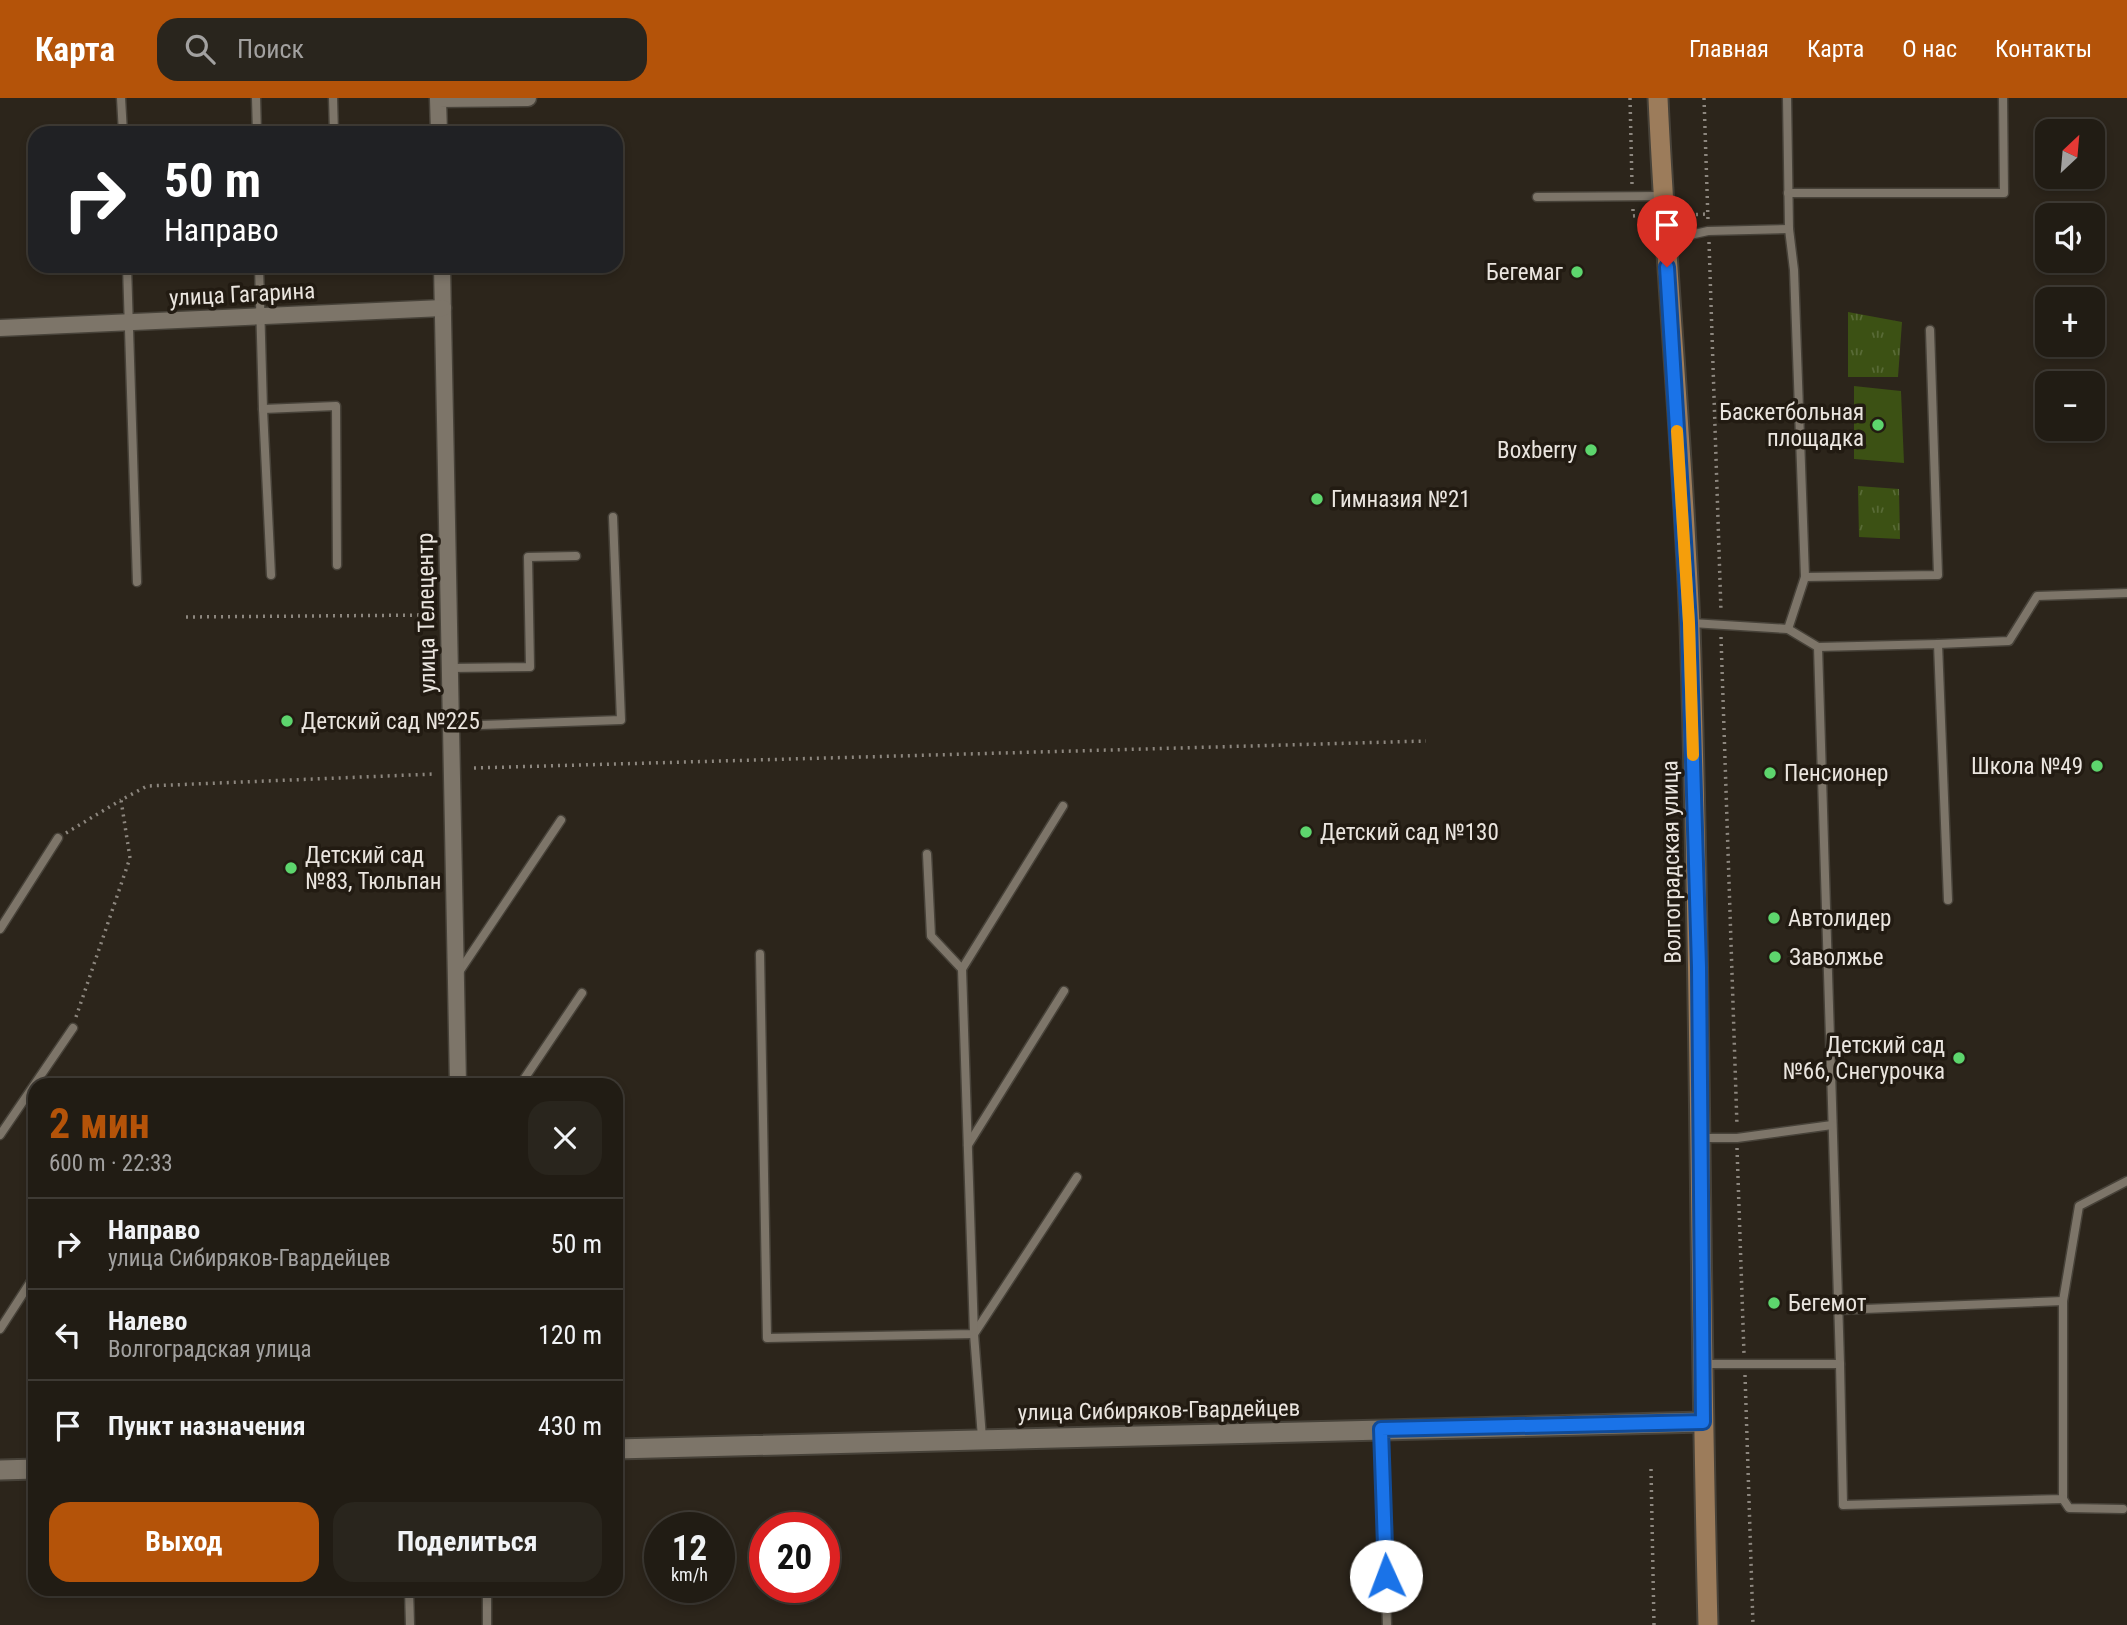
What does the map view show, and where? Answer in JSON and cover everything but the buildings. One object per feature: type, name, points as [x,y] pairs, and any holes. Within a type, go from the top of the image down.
[{"type":"main road","name":"Волгоградская улица","points":[[1658,98],[1689,623],[1699,967],[1702,1364],[1708,1625]]},
{"type":"street","points":[[439,126],[438,99],[528,98]]},
{"type":"street","points":[[442,273],[443,308]]},
{"type":"street","name":"улица Гагарина","points":[[0,328],[443,308]]},
{"type":"street","name":"улица Телецентр","points":[[443,308],[458,1078]]},
{"type":"street","name":"улица Сибиряков-Гвардейцев","points":[[623,1448],[1703,1422]]},
{"type":"street","points":[[0,1470],[28,1469]]},
{"type":"lane","points":[[121,98],[123,126]]},
{"type":"lane","points":[[256,98],[257,126]]},
{"type":"lane","points":[[333,98],[334,126]]},
{"type":"lane","points":[[1787,98],[1789,229],[1794,270],[1805,577],[1788,629]]},
{"type":"lane","points":[[1788,193],[2004,192],[2003,98]]},
{"type":"lane","points":[[1537,197],[1663,196]]},
{"type":"lane","points":[[1666,240],[1708,231],[1789,229]]},
{"type":"lane","points":[[127,273],[137,582]]},
{"type":"lane","points":[[259,273],[271,575]]},
{"type":"lane","points":[[1805,577],[1938,575],[1930,330]]},
{"type":"lane","points":[[263,409],[336,406],[337,565]]},
{"type":"lane","points":[[451,726],[621,720],[613,517]]},
{"type":"lane","points":[[450,667],[530,667],[528,557],[576,556]]},
{"type":"lane","points":[[1689,623],[1788,629],[1818,647],[2009,641],[2038,596],[2127,593]]},
{"type":"lane","points":[[1938,644],[1948,900]]},
{"type":"lane","points":[[1818,647],[1843,1505],[2063,1499]]},
{"type":"lane","points":[[982,1439],[974,1334],[961,969],[1063,806]]},
{"type":"lane","points":[[456,977],[561,820]]},
{"type":"lane","points":[[0,929],[58,838]]},
{"type":"lane","points":[[927,854],[931,936],[961,969]]},
{"type":"lane","points":[[760,954],[767,1338],[974,1334]]},
{"type":"lane","points":[[968,1146],[1065,991]]},
{"type":"lane","points":[[525,1078],[582,993]]},
{"type":"lane","points":[[39,1078],[73,1028]]},
{"type":"lane","points":[[0,1135],[28,1094]]},
{"type":"lane","points":[[1700,1138],[1737,1138],[1832,1125]]},
{"type":"lane","points":[[974,1334],[1077,1177]]},
{"type":"lane","points":[[2123,1509],[2069,1508],[2063,1499],[2063,1301],[2079,1206],[2127,1181]]},
{"type":"lane","points":[[0,1329],[28,1286]]},
{"type":"lane","points":[[1839,1310],[2063,1301]]},
{"type":"lane","points":[[1702,1364],[1840,1364]]},
{"type":"lane","points":[[1381,1429],[1387,1625]]},
{"type":"lane","points":[[409,1596],[410,1625]]},
{"type":"lane","points":[[487,1596],[487,1625]]},
{"type":"path","points":[[1704,98],[1752,1625]]},
{"type":"path","points":[[187,617],[431,613],[432,626]]},
{"type":"path","points":[[474,768],[1426,741]]},
{"type":"path","points":[[58,838],[147,786],[434,774]]},
{"type":"path","points":[[73,1028],[130,858],[121,800]]},
{"type":"path","points":[[1651,1469],[1654,1625]]},
{"type":"green space","points":[[1848,312],[1902,322],[1898,377],[1848,377]]},
{"type":"green space","name":"Баскетбольная площадка","points":[[1854,386],[1901,391],[1904,463],[1854,459]]},
{"type":"green space","points":[[1858,486],[1899,489],[1900,539],[1859,537]]},
{"type":"slow traffic","points":[[1677,431],[1689,623],[1693,755]]},
{"type":"place","name":"Бегемаг","points":[[1577,272]]},
{"type":"place","name":"Баскетбольная площадка","points":[[1878,425]]},
{"type":"place","name":"Boxberry","points":[[1591,450]]},
{"type":"place","name":"Гимназия №21","points":[[1317,499]]},
{"type":"place","name":"Детский сад №225","points":[[287,721]]},
{"type":"place","name":"Школа №49","points":[[2097,766]]},
{"type":"place","name":"Пенсионер","points":[[1770,773]]},
{"type":"place","name":"Детский сад №130","points":[[1306,832]]},
{"type":"place","name":"Детский сад №83, Тюльпан","points":[[291,868]]},
{"type":"place","name":"Автолидер","points":[[1774,918]]},
{"type":"place","name":"Заволжье","points":[[1775,957]]},
{"type":"place","name":"Детский сад №66, Снегурочка","points":[[1959,1058]]},
{"type":"place","name":"Бегемот","points":[[1774,1303]]},
{"type":"route","points":[[1386,1576],[1381,1429],[1703,1422],[1699,967],[1689,623],[1667,267]]}]
